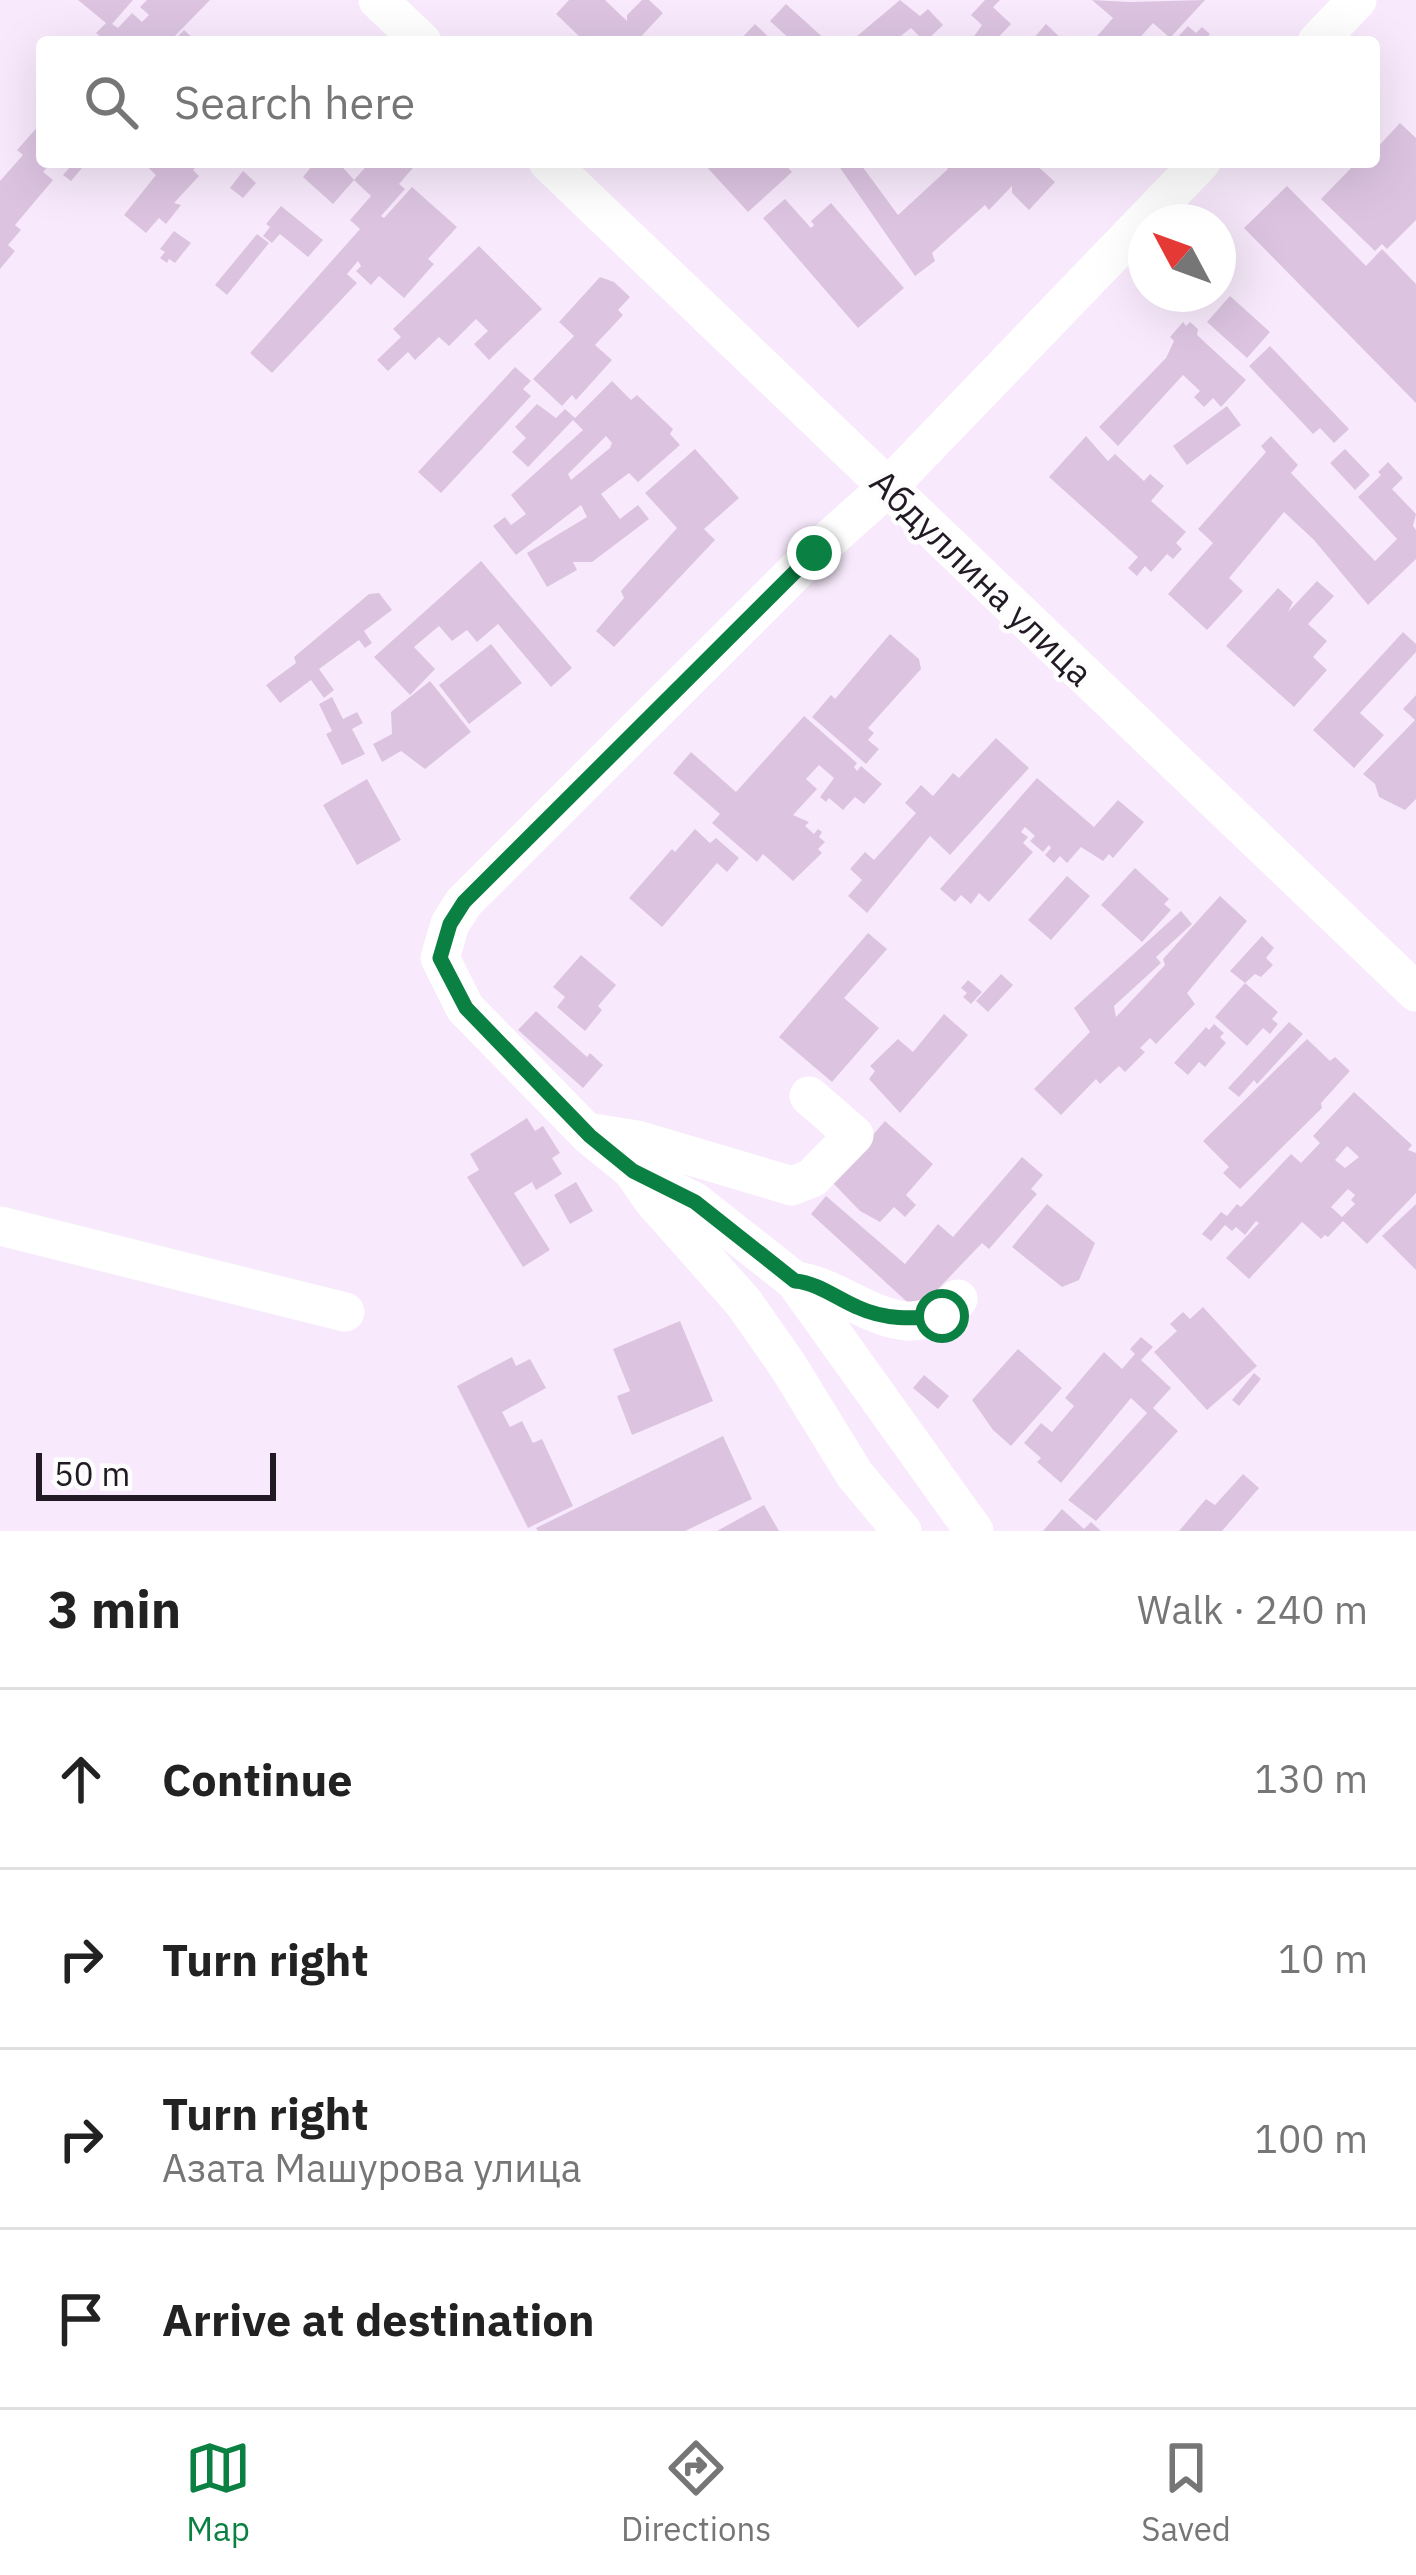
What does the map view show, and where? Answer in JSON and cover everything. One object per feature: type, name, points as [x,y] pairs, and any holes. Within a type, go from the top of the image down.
[{"type":"street","points":[[378,0],[416,36]]},
{"type":"street","points":[[1323,36],[1357,0]]},
{"type":"street","name":"Абдуллина улица","points":[[554,168],[1416,992]]},
{"type":"street","points":[[974,1531],[795,1281],[695,1202],[633,1171],[586,1132],[466,1008],[440,958],[450,924],[464,902],[814,553],[888,487],[1195,168]]},
{"type":"street","points":[[586,1132],[637,1139],[792,1186],[812,1178],[854,1135],[809,1096]]},
{"type":"street","points":[[633,1171],[744,1303],[854,1475],[902,1531]]},
{"type":"street","points":[[0,1226],[345,1312]]},
{"type":"street","points":[[795,1281],[808,1282],[861,1310],[905,1320],[942,1316],[958,1299]]},
{"type":"building","points":[[78,0],[133,0],[112,24],[118,28],[132,13],[142,22],[149,15],[140,7],[147,0],[210,0],[175,36],[99,36],[96,33],[106,23]]},
{"type":"building","points":[[569,0],[605,0],[627,21],[642,0],[649,0],[663,13],[642,36],[579,36],[556,14]]},
{"type":"building","points":[[900,0],[920,16],[928,9],[943,25],[931,36],[919,36],[911,28],[901,36],[857,36]]},
{"type":"building","points":[[985,0],[1000,0],[993,7],[1011,24],[1000,36],[974,36],[982,25],[971,15]]},
{"type":"building","points":[[1092,0],[1205,0],[1172,36],[1153,23],[1141,36],[1097,36],[1113,18]]},
{"type":"building","points":[[786,4],[821,36],[786,36],[770,21]]},
{"type":"building","points":[[755,24],[768,36],[744,36]]},
{"type":"building","points":[[1046,24],[1059,36],[1036,36]]},
{"type":"building","points":[[1188,26],[1196,33],[1202,27],[1210,34],[1208,36],[1179,36]]},
{"type":"building","points":[[1400,123],[1416,138],[1416,220],[1387,249],[1382,244],[1375,251],[1321,199],[1351,168],[1380,168],[1380,145]]},
{"type":"building","points":[[36,129],[36,168],[47,168],[43,172],[53,180],[15,225],[21,230],[8,245],[15,251],[0,269],[0,181],[23,155],[17,150]]},
{"type":"building","points":[[69,168],[82,168],[71,181],[63,175]]},
{"type":"building","points":[[148,168],[195,168],[199,176],[174,203],[181,205],[166,224],[159,218],[146,233],[124,215],[156,175]]},
{"type":"building","points":[[310,168],[343,168],[354,180],[333,204],[303,177]]},
{"type":"building","points":[[365,168],[413,168],[399,184],[405,189],[381,216],[412,187],[457,227],[428,259],[434,264],[404,298],[379,276],[371,285],[356,271],[361,266],[358,261],[347,274],[357,283],[272,373],[250,353],[360,229],[350,220],[371,196],[354,180]]},
{"type":"building","points":[[708,168],[788,168],[792,172],[748,212]]},
{"type":"building","points":[[840,168],[863,168],[898,215],[947,168],[1040,168],[1055,182],[1029,210],[1012,193],[1012,186],[989,210],[985,205],[932,253],[935,261],[915,276]]},
{"type":"building","points":[[243,171],[256,183],[243,198],[230,188]]},
{"type":"building","points":[[1287,186],[1366,266],[1382,249],[1416,284],[1416,403],[1244,228]]},
{"type":"building","points":[[785,199],[811,228],[811,221],[831,203],[904,288],[858,328],[763,218]]},
{"type":"building","points":[[281,206],[323,240],[308,257],[280,234],[272,243],[263,236],[270,227],[266,224]]},
{"type":"building","points":[[174,231],[191,243],[175,263],[169,259],[167,263],[160,258],[165,252],[160,249]]},
{"type":"building","points":[[257,234],[269,243],[227,295],[215,285]]},
{"type":"building","points":[[479,246],[542,309],[489,360],[474,344],[488,331],[476,319],[449,346],[439,337],[415,360],[408,352],[388,371],[377,360],[401,337],[393,329]]},
{"type":"building","points":[[600,277],[614,282],[630,297],[618,310],[623,315],[595,345],[612,360],[576,400],[572,395],[562,406],[533,379],[574,336],[559,322]]},
{"type":"building","points":[[1236,301],[1270,332],[1247,358],[1207,322],[1216,312],[1236,312]]},
{"type":"building","points":[[1183,322],[1198,329],[1197,335],[1246,380],[1221,407],[1213,398],[1204,407],[1194,397],[1200,391],[1183,375],[1118,446],[1099,427],[1166,358],[1174,341],[1170,337]]},
{"type":"building","points":[[1270,346],[1349,429],[1334,443],[1320,428],[1313,434],[1249,366]]},
{"type":"building","points":[[515,367],[531,381],[523,389],[531,396],[441,493],[418,472]]},
{"type":"building","points":[[612,381],[631,400],[637,395],[673,429],[670,434],[680,445],[638,482],[629,473],[601,494],[620,519],[638,505],[649,519],[592,562],[573,562],[577,570],[547,587],[527,553],[587,517],[581,505],[516,555],[493,526],[505,517],[511,525],[526,514],[511,495],[583,430],[573,420],[528,467],[512,452],[526,438],[515,427],[537,404],[556,418],[565,409],[575,418]],"holes":[[[606,436],[610,448],[571,480],[568,474]]]},
{"type":"building","points":[[1227,406],[1241,425],[1187,465],[1173,446]]},
{"type":"building","points":[[1086,436],[1108,461],[1115,454],[1144,481],[1150,474],[1164,486],[1151,501],[1186,532],[1176,543],[1182,549],[1173,559],[1167,554],[1151,572],[1145,566],[1137,576],[1128,568],[1138,557],[1049,477]]},
{"type":"building","points":[[1271,436],[1298,465],[1291,473],[1375,561],[1397,539],[1358,497],[1388,462],[1403,478],[1392,489],[1416,514],[1416,559],[1368,605],[1284,512],[1229,578],[1243,591],[1207,630],[1168,594],[1213,543],[1198,529],[1266,452],[1261,446]]},
{"type":"building","points":[[695,449],[739,498],[704,529],[715,540],[614,647],[596,631],[624,598],[621,591],[677,528],[645,493]]},
{"type":"building","points":[[1345,449],[1370,475],[1355,490],[1330,463]]},
{"type":"building","points":[[481,561],[572,668],[551,687],[498,624],[477,642],[467,630],[452,641],[439,626],[414,647],[435,669],[410,695],[374,657]]},
{"type":"building","points":[[1317,581],[1334,596],[1308,624],[1327,641],[1313,657],[1327,670],[1294,707],[1226,646],[1278,588],[1293,602],[1288,612]]},
{"type":"building","points":[[379,593],[392,610],[364,631],[372,643],[365,648],[359,640],[319,669],[334,690],[324,698],[311,680],[280,703],[266,685],[369,594]]},
{"type":"building","points":[[1403,632],[1416,644],[1416,652],[1360,713],[1384,735],[1354,768],[1313,730]]},
{"type":"building","points":[[890,634],[919,659],[921,669],[868,728],[874,733],[868,740],[879,749],[866,764],[812,717],[831,695],[835,699]]},
{"type":"building","points":[[491,644],[522,683],[469,724],[439,685]]},
{"type":"building","points":[[430,681],[471,732],[425,769],[401,751],[382,762],[373,744],[392,734],[391,712]]},
{"type":"building","points":[[1416,695],[1416,799],[1405,810],[1379,797],[1375,784],[1363,774],[1415,720],[1403,709]]},
{"type":"building","points":[[332,697],[343,719],[357,712],[363,723],[352,729],[365,754],[342,765],[326,734],[332,731],[319,704]]},
{"type":"building","points":[[804,716],[857,763],[857,771],[861,766],[882,784],[864,804],[855,797],[843,810],[820,797],[834,778],[819,765],[806,779],[817,789],[793,815],[809,822],[805,826],[814,834],[818,829],[822,832],[819,837],[825,842],[818,849],[822,853],[793,881],[763,854],[757,862],[712,823],[720,814],[673,773],[691,752],[736,792]]},
{"type":"building","points":[[996,738],[1029,768],[950,855],[930,836],[867,913],[848,896],[862,880],[850,869],[865,852],[874,860],[916,813],[905,803],[921,785],[933,796],[953,773],[959,778]]},
{"type":"building","points":[[1037,778],[1094,827],[1118,800],[1144,822],[1113,858],[1109,854],[1103,861],[1081,847],[1067,863],[1060,856],[1054,863],[1045,855],[1049,845],[1043,852],[1030,841],[1035,836],[1025,827],[1021,832],[1028,837],[1023,843],[1033,852],[989,902],[979,893],[971,904],[961,895],[955,902],[940,889]]},
{"type":"building","points":[[367,779],[401,840],[357,865],[323,805]]},
{"type":"building","points":[[695,829],[710,843],[716,838],[739,858],[727,872],[717,863],[662,927],[629,898]]},
{"type":"building","points":[[1135,868],[1169,899],[1164,904],[1171,910],[1142,942],[1101,905]]},
{"type":"building","points":[[1067,876],[1090,896],[1051,940],[1028,920]]},
{"type":"building","points":[[1220,896],[1247,921],[1187,993],[1195,1004],[1156,1044],[1150,1038],[1140,1048],[1145,1052],[1125,1072],[1119,1066],[1100,1084],[1096,1079],[1061,1115],[1034,1089],[1090,1032],[1074,1008],[1181,911],[1192,924],[1156,957],[1161,963],[1114,1006],[1116,1017]]},
{"type":"building","points":[[868,933],[887,949],[844,998],[879,1028],[832,1082],[779,1037]]},
{"type":"building","points":[[1262,936],[1274,948],[1266,958],[1273,965],[1261,977],[1255,974],[1245,983],[1230,971]]},
{"type":"building","points":[[581,955],[616,985],[585,1031],[557,1007],[565,997],[553,987]]},
{"type":"building","points":[[1001,974],[1013,985],[988,1012],[976,1001]]},
{"type":"building","points":[[968,980],[982,992],[971,1004],[961,988]]},
{"type":"building","points":[[1245,983],[1278,1012],[1272,1019],[1278,1024],[1270,1034],[1263,1028],[1247,1046],[1215,1017]]},
{"type":"building","points":[[536,1011],[587,1057],[590,1053],[603,1065],[583,1088],[518,1030]]},
{"type":"building","points":[[944,1014],[968,1035],[900,1113],[869,1079],[875,1071],[870,1066],[898,1039],[913,1052]]},
{"type":"building","points":[[1289,1022],[1303,1034],[1239,1097],[1228,1088]]},
{"type":"building","points":[[1214,1024],[1224,1033],[1220,1037],[1226,1043],[1205,1067],[1199,1062],[1188,1075],[1174,1063]]},
{"type":"building","points":[[1307,1039],[1330,1061],[1335,1057],[1350,1071],[1321,1103],[1322,1108],[1240,1189],[1223,1173],[1229,1167],[1203,1141]]},
{"type":"building","points":[[1354,1092],[1412,1145],[1408,1150],[1416,1153],[1416,1193],[1367,1244],[1343,1221],[1321,1239],[1302,1222],[1249,1279],[1226,1258],[1259,1223],[1245,1235],[1225,1225],[1211,1241],[1202,1234],[1221,1212],[1227,1216],[1237,1204],[1241,1207],[1291,1154],[1301,1163],[1320,1143],[1313,1136]],"holes":[[[1347,1146],[1359,1157],[1345,1168],[1335,1160]],[[1348,1189],[1355,1195],[1351,1200],[1355,1204],[1342,1217],[1331,1207]]]},
{"type":"building","points":[[527,1118],[535,1131],[543,1126],[560,1153],[552,1158],[562,1174],[536,1190],[532,1182],[514,1193],[550,1250],[523,1267],[467,1177],[479,1170],[470,1154]]},
{"type":"building","points":[[885,1121],[933,1164],[906,1195],[916,1205],[905,1217],[894,1207],[880,1222],[860,1211],[832,1182]]},
{"type":"building","points":[[1022,1157],[1043,1175],[1031,1189],[1037,1194],[989,1249],[982,1243],[917,1311],[811,1214],[826,1196],[905,1264],[938,1224],[953,1237]]},
{"type":"building","points":[[576,1182],[593,1211],[570,1224],[554,1195]]},
{"type":"building","points":[[1047,1204],[1095,1243],[1079,1280],[1062,1287],[1012,1247]]},
{"type":"building","points":[[1416,1204],[1416,1270],[1382,1236]]},
{"type":"building","points":[[1203,1307],[1257,1366],[1207,1410],[1154,1352],[1177,1331],[1170,1324],[1183,1312],[1190,1319]]},
{"type":"building","points":[[680,1321],[713,1401],[632,1435],[617,1396],[630,1391],[613,1349]]},
{"type":"building","points":[[1141,1337],[1153,1347],[1141,1360],[1171,1388],[1153,1408],[1178,1431],[1096,1521],[1068,1500],[1147,1413],[1131,1398],[1061,1483],[1024,1443],[1041,1423],[1052,1432],[1074,1406],[1065,1398],[1104,1352],[1122,1369]]},
{"type":"building","points":[[1018,1349],[1062,1388],[1011,1446],[972,1400]]},
{"type":"building","points":[[512,1357],[516,1366],[530,1359],[546,1388],[502,1412],[510,1427],[522,1421],[533,1443],[542,1439],[573,1506],[528,1528],[457,1386]]},
{"type":"building","points":[[1254,1373],[1261,1379],[1239,1406],[1232,1400]]},
{"type":"building","points":[[924,1375],[949,1396],[938,1409],[913,1388]]},
{"type":"building","points":[[723,1436],[752,1499],[685,1531],[536,1528]]},
{"type":"building","points":[[1243,1474],[1259,1488],[1222,1531],[1179,1531],[1206,1499],[1215,1505]]},
{"type":"building","points":[[764,1505],[779,1531],[717,1531]]},
{"type":"building","points":[[1062,1509],[1084,1529],[1091,1522],[1101,1531],[1043,1531]]},
{"type":"route","points":[[814,553],[464,902],[450,924],[440,958],[466,1008],[590,1136],[633,1171],[695,1202],[795,1281],[808,1282],[861,1310],[905,1320],[942,1316]]}]
